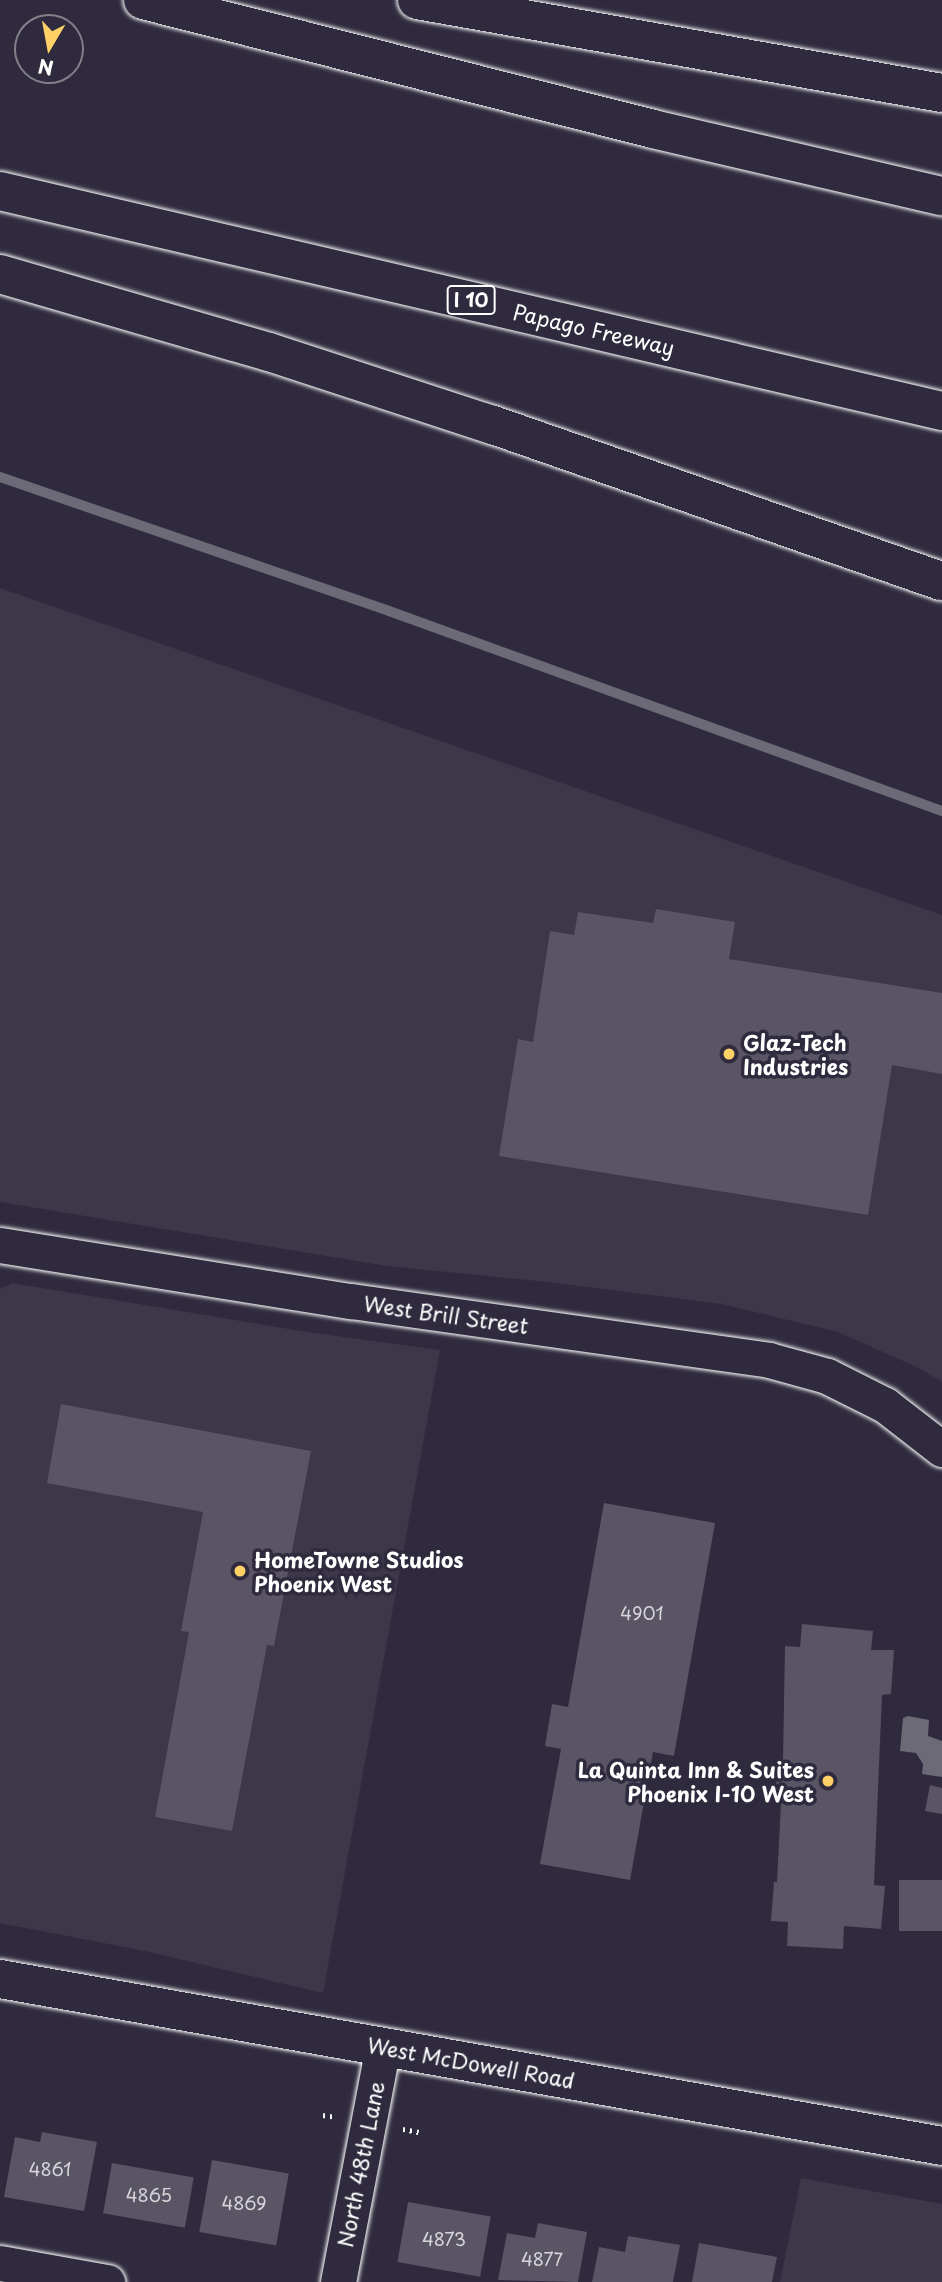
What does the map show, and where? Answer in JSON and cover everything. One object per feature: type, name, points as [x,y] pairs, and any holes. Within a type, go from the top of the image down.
[{"type":"main road","points":[[143,0],[653,129],[942,196]]},
{"type":"main road","points":[[417,0],[942,93]]},
{"type":"main road","name":"Papago Freeway","points":[[0,191],[942,411]]},
{"type":"main road","points":[[0,274],[269,352],[506,430],[942,581]]},
{"type":"main road","name":"West McDowell Road","points":[[0,1979],[942,2146]]},
{"type":"street","name":"West Brill Street","points":[[0,1245],[351,1301],[769,1360],[827,1376],[885,1405],[942,1449]]},
{"type":"street","name":"North 48th Lane","points":[[338,2282],[383,2047]]},
{"type":"street","points":[[900,2139],[942,2131]]},
{"type":"street","points":[[0,2263],[107,2282]]},
{"type":"shaded area","points":[[0,588],[942,915],[942,1382],[919,1368],[838,1332],[721,1304],[557,1283],[387,1266],[0,1202]]},
{"type":"shaded area","points":[[12,1283],[307,1332],[440,1350],[323,1993],[145,1951],[0,1923],[0,1289]]},
{"type":"shaded area","points":[[908,1716],[929,1720],[928,1736],[942,1741],[942,1777],[922,1774],[923,1764],[916,1753],[900,1751],[903,1718]]},
{"type":"shaded area","points":[[801,2178],[942,2204],[942,2282],[780,2282]]},
{"type":"building","name":"Glaz-Tech Industries","points":[[656,909],[735,922],[729,959],[942,993],[942,1074],[892,1065],[868,1215],[499,1156],[518,1039],[533,1042],[550,931],[574,935],[578,912],[653,923]]},
{"type":"building","name":"HomeTowne Studios Phoenix West","points":[[61,1404],[311,1451],[274,1646],[267,1645],[232,1831],[155,1817],[189,1632],[181,1631],[203,1512],[47,1483]]},
{"type":"building","points":[[604,1503],[715,1523],[674,1756],[653,1752],[630,1880],[540,1864],[561,1749],[545,1746],[552,1704],[568,1707]]},
{"type":"building","name":"La Quinta Inn & Suites Phoenix I-10 West","points":[[802,1624],[873,1631],[871,1650],[894,1650],[891,1694],[882,1695],[874,1885],[885,1886],[881,1929],[844,1926],[843,1949],[787,1946],[788,1922],[771,1921],[774,1882],[777,1882],[781,1803],[775,1802],[778,1759],[783,1759],[785,1646],[800,1647]]},
{"type":"building","points":[[930,1785],[942,1788],[942,1814],[925,1811]]},
{"type":"building","points":[[899,1880],[942,1880],[942,1931],[899,1931]]},
{"type":"building","points":[[42,2132],[97,2142],[84,2211],[4,2197],[15,2137],[40,2142]]},
{"type":"building","points":[[212,2160],[289,2174],[276,2245],[199,2232]]},
{"type":"building","points":[[112,2163],[194,2177],[185,2228],[103,2213]]},
{"type":"building","points":[[408,2202],[491,2217],[480,2277],[397,2262]]},
{"type":"building","points":[[538,2223],[587,2232],[578,2282],[498,2280],[507,2233],[535,2238]]},
{"type":"building","points":[[628,2236],[680,2245],[673,2282],[592,2282],[599,2247],[625,2252]]},
{"type":"building","points":[[699,2243],[777,2257],[772,2282],[692,2282]]},
{"type":"waterway","points":[[0,477],[389,611],[942,811]]},
{"type":"place","name":"Glaz-Tech Industries","points":[[729,1054]]},
{"type":"place","name":"HomeTowne Studios Phoenix West","points":[[240,1571]]},
{"type":"place","name":"La Quinta Inn & Suites Phoenix I-10 West","points":[[828,1781]]}]
